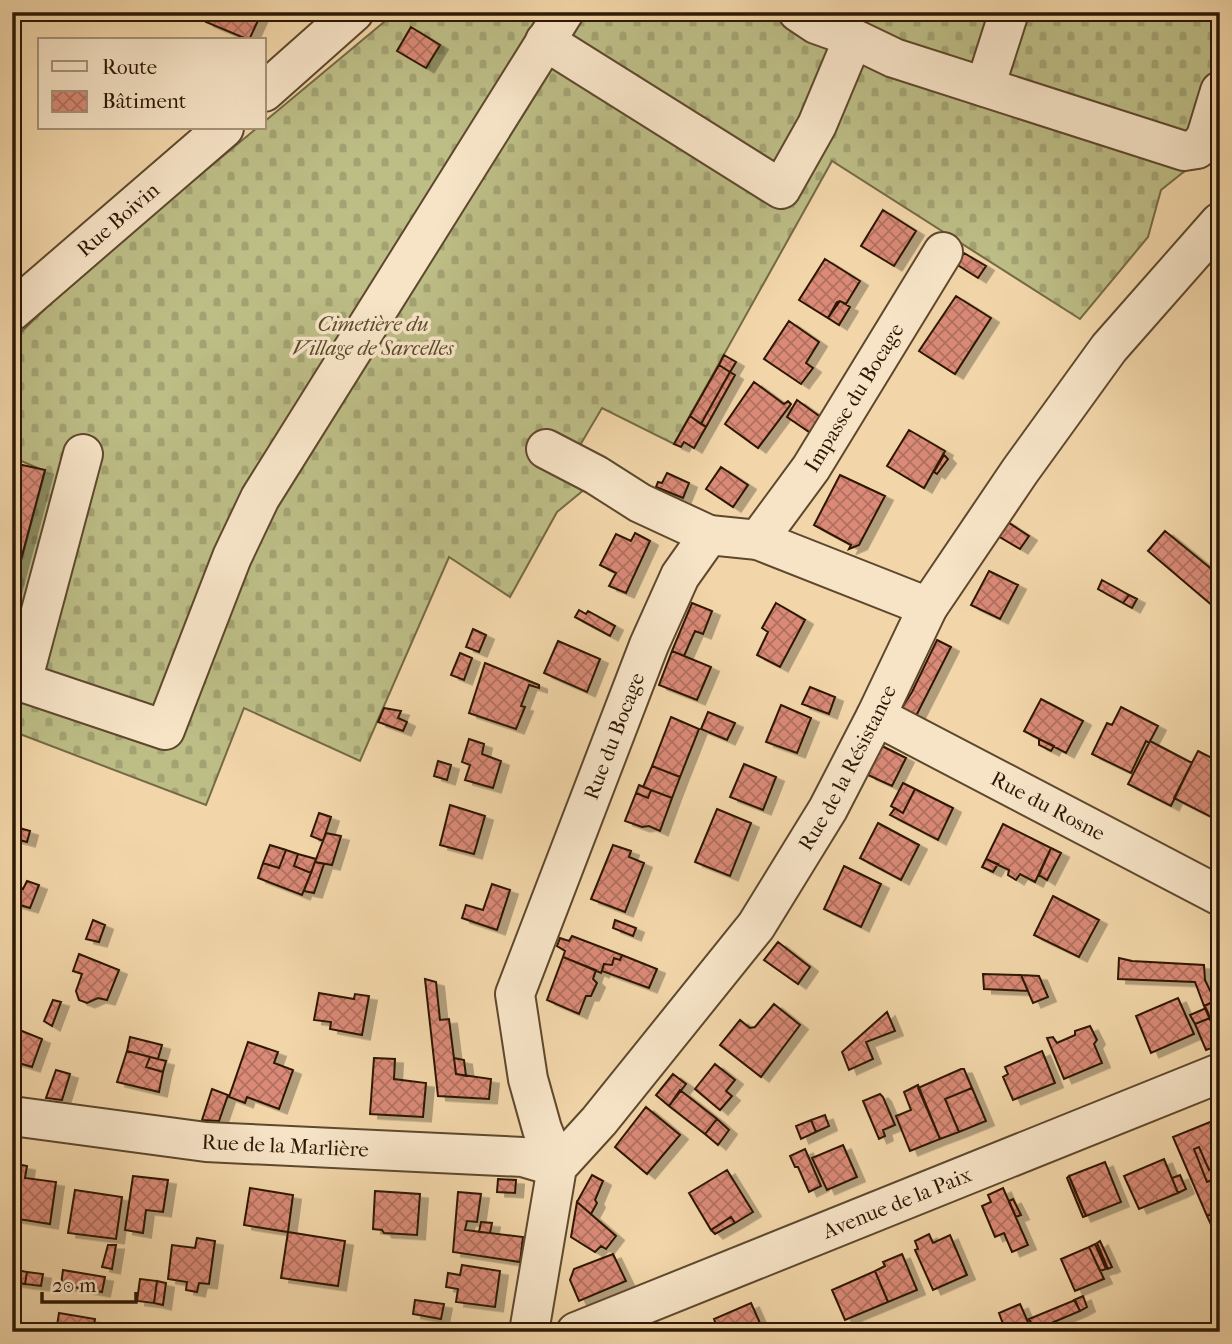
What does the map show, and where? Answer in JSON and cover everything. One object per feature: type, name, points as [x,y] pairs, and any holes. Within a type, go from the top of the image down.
[{"type":"street","points":[[266,90],[354,12]]},
{"type":"street","points":[[798,12],[816,24],[845,29],[894,58],[1184,151],[1197,149],[1206,137],[1220,91]]},
{"type":"street","points":[[985,88],[1009,12]]},
{"type":"street","points":[[83,454],[22,682],[165,730],[232,557],[260,498],[555,27],[781,190],[817,125],[845,29]]},
{"type":"street","name":"Rue Boivin","points":[[12,311],[223,130]]},
{"type":"street","name":"Rue de la Résistance","points":[[557,1167],[599,1121],[756,926],[828,808],[928,607],[1020,471],[1109,348],[1220,222]]},
{"type":"street","name":"Impasse du Bocage","points":[[758,540],[811,468],[943,252]]},
{"type":"street","points":[[547,449],[596,475],[640,503],[709,535],[758,540],[928,607]]},
{"type":"street","name":"Rue du Bocage","points":[[557,1167],[542,1129],[528,1079],[516,994],[649,645],[680,576],[709,535]]},
{"type":"street","name":"Rue du Rosne","points":[[876,716],[1220,896]]},
{"type":"street","name":"Avenue de la Paix","points":[[576,1332],[1220,1073]]},
{"type":"street","name":"Rue de la Marlière","points":[[12,1116],[206,1142],[523,1157],[557,1167]]},
{"type":"street","points":[[529,1332],[557,1167]]},
{"type":"green space","name":"Cimetière du Village de Sarcelles","points":[[396,12],[1220,12],[1220,148],[1161,190],[1148,237],[1080,319],[832,161],[674,444],[602,408],[576,452],[591,484],[557,512],[510,597],[449,557],[360,761],[244,708],[206,805],[12,731],[12,595],[45,471],[12,457],[12,341],[86,269],[255,130],[266,130],[266,120]]},
{"type":"building","points":[[210,12],[262,12],[250,38],[206,22]]},
{"type":"building","points":[[411,27],[440,45],[426,68],[397,51]]},
{"type":"building","points":[[883,210],[916,231],[894,266],[861,246]]},
{"type":"building","points":[[964,253],[986,266],[978,278],[956,264]]},
{"type":"building","points":[[825,259],[860,281],[846,304],[837,302],[828,318],[799,300]]},
{"type":"building","points":[[956,296],[991,318],[955,374],[919,351]]},
{"type":"building","points":[[840,301],[850,307],[839,325],[828,318]]},
{"type":"building","points":[[789,321],[819,342],[806,363],[813,368],[801,384],[764,359]]},
{"type":"building","points":[[724,355],[736,362],[730,372],[719,365]]},
{"type":"building","points":[[719,365],[730,372],[701,424],[690,416]]},
{"type":"building","points":[[730,372],[735,375],[706,427],[701,424]]},
{"type":"building","points":[[754,382],[784,404],[788,401],[791,404],[758,448],[725,424]]},
{"type":"building","points":[[797,400],[822,418],[812,434],[787,417]]},
{"type":"building","points":[[690,416],[706,427],[694,448],[684,442],[681,447],[674,444]]},
{"type":"building","points":[[909,430],[945,451],[924,488],[887,466]]},
{"type":"building","points":[[944,455],[948,459],[937,474],[934,472]]},
{"type":"building","points":[[18,464],[45,470],[12,593],[12,486]]},
{"type":"building","points":[[721,467],[748,485],[733,507],[706,489]]},
{"type":"building","points":[[667,473],[689,483],[683,498],[656,487],[658,482],[662,483]]},
{"type":"building","points":[[840,475],[885,496],[859,545],[849,549],[851,545],[814,525]]},
{"type":"building","points":[[1003,519],[1029,536],[1020,549],[993,533]]},
{"type":"building","points":[[1165,531],[1220,576],[1220,612],[1148,551]]},
{"type":"building","points":[[635,533],[650,541],[626,593],[609,586],[616,573],[600,565],[616,534],[631,541]]},
{"type":"building","points":[[989,571],[1018,585],[1000,619],[971,605]]},
{"type":"building","points":[[1102,580],[1129,595],[1123,603],[1098,589]]},
{"type":"building","points":[[1129,595],[1137,599],[1132,608],[1123,603]]},
{"type":"building","points":[[692,603],[712,611],[703,634],[695,631],[684,656],[672,651]]},
{"type":"building","points":[[776,603],[805,620],[780,667],[757,655],[768,632],[762,628]]},
{"type":"building","points":[[579,610],[586,614],[588,611],[615,626],[610,636],[575,617]]},
{"type":"building","points":[[473,629],[486,635],[479,652],[466,647]]},
{"type":"building","points":[[937,640],[951,647],[914,720],[899,712],[912,692]]},
{"type":"building","points":[[558,641],[600,659],[587,692],[544,673]]},
{"type":"building","points":[[672,651],[711,667],[697,700],[659,685]]},
{"type":"building","points":[[460,653],[472,658],[464,680],[451,675]]},
{"type":"building","points":[[485,663],[539,685],[539,688],[529,685],[521,706],[525,707],[516,729],[469,713]]},
{"type":"building","points":[[810,687],[835,697],[829,714],[802,704]]},
{"type":"building","points":[[1041,699],[1083,721],[1066,753],[1024,731]]},
{"type":"building","points":[[781,705],[811,718],[797,753],[766,742]]},
{"type":"building","points":[[1121,707],[1158,726],[1149,743],[1146,741],[1131,773],[1092,754],[1107,723],[1112,725]]},
{"type":"building","points":[[384,708],[401,711],[398,718],[407,722],[403,731],[378,722]]},
{"type":"building","points":[[708,712],[735,723],[727,740],[701,729]]},
{"type":"building","points":[[671,717],[699,729],[680,777],[652,766]]},
{"type":"building","points":[[469,739],[484,744],[482,754],[501,761],[493,788],[465,780],[470,765],[462,762]]},
{"type":"building","points":[[1039,739],[1054,746],[1051,751],[1039,745]]},
{"type":"building","points":[[1150,741],[1192,763],[1171,806],[1128,784]]},
{"type":"building","points":[[882,746],[906,758],[892,786],[868,775]]},
{"type":"building","points":[[1198,751],[1220,762],[1220,814],[1217,820],[1174,798]]},
{"type":"building","points":[[438,761],[451,765],[447,780],[434,776]]},
{"type":"building","points":[[744,764],[776,777],[763,810],[730,797]]},
{"type":"building","points":[[652,766],[680,777],[672,798],[643,787]]},
{"type":"building","points":[[903,783],[915,789],[903,813],[891,806]]},
{"type":"building","points":[[639,785],[651,790],[648,798],[636,793]]},
{"type":"building","points":[[915,789],[953,808],[938,840],[890,815],[895,808],[903,813]]},
{"type":"building","points":[[651,790],[672,798],[660,831],[625,821],[636,793],[648,798]]},
{"type":"building","points":[[450,805],[485,816],[474,854],[440,845]]},
{"type":"building","points":[[717,809],[751,823],[730,876],[695,862]]},
{"type":"building","points":[[319,813],[331,817],[323,841],[311,836]]},
{"type":"building","points":[[878,823],[919,845],[901,880],[860,858]]},
{"type":"building","points":[[1003,824],[1051,848],[1035,882],[1020,874],[1016,880],[1008,875],[1009,870],[986,859]]},
{"type":"building","points":[[12,826],[30,831],[27,842],[12,838]]},
{"type":"building","points":[[326,833],[341,836],[332,865],[315,862]]},
{"type":"building","points":[[270,845],[286,850],[279,868],[263,863]]},
{"type":"building","points":[[613,845],[631,851],[629,857],[644,863],[625,912],[591,899]]},
{"type":"building","points":[[1051,848],[1061,853],[1047,880],[1039,875]]},
{"type":"building","points":[[286,850],[298,854],[294,866],[311,873],[302,895],[258,878],[263,863],[279,868]]},
{"type":"building","points":[[298,854],[316,859],[311,873],[294,866]]},
{"type":"building","points":[[986,859],[998,864],[993,872],[982,867]]},
{"type":"building","points":[[315,862],[324,864],[314,893],[304,891]]},
{"type":"building","points":[[844,866],[881,884],[861,927],[824,909]]},
{"type":"building","points":[[27,881],[39,885],[30,908],[13,903],[18,887],[23,889]]},
{"type":"building","points":[[492,884],[510,890],[497,930],[462,918],[466,905],[483,910]]},
{"type":"building","points":[[1053,896],[1099,920],[1079,957],[1034,935]]},
{"type":"building","points":[[93,920],[105,925],[99,942],[86,939]]},
{"type":"building","points":[[615,920],[636,928],[633,936],[613,928]]},
{"type":"building","points":[[572,936],[622,955],[620,960],[614,958],[612,965],[604,964],[601,973],[563,957],[565,951],[557,946],[560,938],[569,941]]},
{"type":"building","points":[[778,942],[810,967],[798,984],[764,960]]},
{"type":"building","points":[[79,954],[119,970],[107,1000],[98,998],[87,1003],[79,1000],[76,991],[82,974],[73,971]]},
{"type":"building","points":[[622,955],[657,969],[649,988],[602,971],[604,964],[612,965],[614,958],[620,960]]},
{"type":"building","points":[[563,957],[596,970],[593,979],[597,983],[591,996],[586,996],[579,1014],[547,1000]]},
{"type":"building","points":[[1119,958],[1204,965],[1205,980],[1215,1001],[1204,1006],[1195,982],[1118,979]]},
{"type":"building","points":[[983,974],[1021,975],[1028,991],[984,989]]},
{"type":"building","points":[[1021,975],[1039,976],[1048,997],[1033,1003]]},
{"type":"building","points":[[425,979],[436,982],[440,1020],[449,1019],[456,1074],[491,1079],[489,1099],[438,1096]]},
{"type":"building","points":[[319,993],[354,999],[355,994],[369,996],[362,1035],[330,1029],[331,1022],[314,1020]]},
{"type":"building","points":[[1178,998],[1194,1034],[1151,1053],[1136,1016]]},
{"type":"building","points":[[1220,999],[1220,1042],[1204,1006]]},
{"type":"building","points":[[53,1000],[61,1002],[52,1026],[44,1021]]},
{"type":"building","points":[[774,1004],[800,1025],[761,1077],[720,1045],[740,1020],[750,1028],[755,1027]]},
{"type":"building","points":[[1206,1008],[1210,1018],[1195,1024],[1190,1015]]},
{"type":"building","points":[[887,1012],[895,1031],[866,1042],[873,1059],[849,1070],[842,1052]]},
{"type":"building","points":[[1210,1018],[1220,1045],[1206,1050],[1195,1024]]},
{"type":"building","points":[[1090,1026],[1097,1040],[1094,1044],[1102,1063],[1064,1079],[1047,1038],[1053,1037],[1057,1043],[1075,1035],[1075,1031]]},
{"type":"building","points":[[12,1027],[42,1039],[32,1067],[12,1061]]},
{"type":"building","points":[[130,1037],[162,1045],[158,1059],[127,1051]]},
{"type":"building","points":[[248,1042],[278,1052],[274,1063],[293,1070],[279,1109],[247,1097],[245,1103],[229,1097]]},
{"type":"building","points":[[127,1051],[150,1057],[146,1067],[163,1072],[159,1092],[117,1082]]},
{"type":"building","points":[[1042,1051],[1055,1083],[1013,1100],[1003,1077],[1008,1074],[1005,1067]]},
{"type":"building","points":[[150,1057],[166,1061],[163,1072],[146,1067]]},
{"type":"building","points":[[374,1058],[395,1059],[394,1079],[426,1083],[423,1117],[370,1114]]},
{"type":"building","points":[[454,1058],[464,1060],[466,1076],[456,1074]]},
{"type":"building","points":[[715,1064],[735,1080],[726,1091],[732,1096],[720,1110],[695,1089]]},
{"type":"building","points":[[964,1069],[972,1088],[945,1099],[959,1132],[940,1139],[918,1088]]},
{"type":"building","points":[[56,1070],[70,1074],[62,1100],[46,1098]]},
{"type":"building","points":[[673,1074],[686,1084],[669,1106],[656,1095]]},
{"type":"building","points":[[918,1085],[940,1139],[910,1151],[896,1116],[911,1110],[904,1092]]},
{"type":"building","points":[[972,1088],[986,1121],[959,1132],[945,1099]]},
{"type":"building","points":[[212,1089],[228,1095],[219,1121],[202,1120]]},
{"type":"building","points":[[680,1090],[717,1119],[705,1134],[669,1106]]},
{"type":"building","points":[[880,1094],[895,1125],[883,1130],[885,1136],[879,1139],[863,1101]]},
{"type":"building","points":[[646,1107],[680,1135],[647,1174],[615,1147]]},
{"type":"building","points":[[825,1115],[829,1126],[816,1132],[811,1120]]},
{"type":"building","points":[[1220,1118],[1220,1166],[1209,1170],[1199,1147],[1194,1149],[1207,1182],[1212,1180],[1220,1197],[1220,1210],[1207,1216],[1173,1137]]},
{"type":"building","points":[[717,1119],[729,1130],[718,1145],[705,1134]]},
{"type":"building","points":[[811,1120],[816,1132],[801,1139],[796,1126]]},
{"type":"building","points":[[843,1145],[857,1177],[827,1190],[812,1158]]},
{"type":"building","points":[[1199,1147],[1209,1170],[1220,1166],[1220,1177],[1207,1182],[1194,1149]]},
{"type":"building","points":[[805,1149],[821,1186],[809,1192],[790,1156]]},
{"type":"building","points":[[1164,1159],[1178,1193],[1139,1209],[1124,1176]]},
{"type":"building","points":[[1105,1162],[1121,1202],[1086,1216],[1069,1176]]},
{"type":"building","points":[[12,1163],[27,1166],[25,1178],[56,1182],[50,1224],[12,1218]]},
{"type":"building","points":[[727,1170],[753,1212],[735,1223],[731,1217],[711,1230],[689,1193]]},
{"type":"building","points":[[592,1175],[603,1181],[591,1214],[577,1202]]},
{"type":"building","points":[[1180,1175],[1186,1189],[1178,1193],[1172,1178]]},
{"type":"building","points":[[133,1176],[168,1180],[163,1212],[146,1210],[143,1233],[125,1230]]},
{"type":"building","points":[[1069,1176],[1086,1216],[1083,1217],[1067,1178]]},
{"type":"building","points":[[498,1179],[516,1180],[515,1193],[497,1192]]},
{"type":"building","points":[[250,1188],[293,1195],[288,1232],[244,1225]]},
{"type":"building","points":[[1003,1188],[1028,1245],[1012,1252],[1004,1233],[995,1237],[982,1206],[991,1202],[988,1195]]},
{"type":"building","points":[[75,1190],[122,1197],[116,1239],[68,1233]]},
{"type":"building","points":[[375,1191],[420,1194],[417,1235],[384,1233],[382,1230],[373,1229]]},
{"type":"building","points":[[458,1192],[481,1194],[477,1222],[467,1221],[465,1230],[523,1237],[520,1262],[453,1252]]},
{"type":"building","points":[[1013,1199],[1021,1215],[1016,1217],[1009,1201]]},
{"type":"building","points":[[577,1202],[616,1236],[606,1249],[601,1246],[595,1252],[571,1237]]},
{"type":"building","points":[[1220,1210],[1220,1229],[1214,1231],[1207,1216]]},
{"type":"building","points":[[731,1217],[735,1223],[715,1234],[711,1230]]},
{"type":"building","points":[[481,1222],[492,1223],[490,1233],[479,1232]]},
{"type":"building","points":[[288,1232],[345,1241],[338,1286],[281,1278]]},
{"type":"building","points":[[929,1234],[933,1243],[950,1235],[967,1275],[933,1290],[915,1250],[918,1249],[915,1241]]},
{"type":"building","points":[[197,1238],[215,1241],[209,1284],[199,1283],[197,1292],[186,1290],[187,1282],[168,1279],[172,1245],[195,1248]]},
{"type":"building","points":[[1100,1241],[1112,1267],[1108,1269],[1097,1243]]},
{"type":"building","points":[[1095,1244],[1106,1269],[1100,1271],[1089,1247]]},
{"type":"building","points":[[108,1245],[116,1245],[112,1269],[102,1267]]},
{"type":"building","points":[[1089,1247],[1104,1279],[1075,1291],[1061,1259]]},
{"type":"building","points":[[613,1254],[626,1281],[579,1301],[570,1280],[574,1269]]},
{"type":"building","points":[[902,1254],[917,1290],[888,1302],[875,1271],[885,1266],[883,1262]]},
{"type":"building","points":[[462,1265],[500,1271],[495,1307],[456,1302],[458,1289],[446,1287],[448,1273],[460,1275]]},
{"type":"building","points":[[12,1269],[27,1272],[25,1284],[12,1282]]},
{"type":"building","points":[[63,1270],[105,1277],[102,1292],[61,1285]]},
{"type":"building","points":[[875,1271],[888,1302],[845,1320],[832,1290]]},
{"type":"building","points":[[27,1272],[43,1274],[41,1286],[25,1284]]},
{"type":"building","points":[[140,1279],[157,1281],[154,1303],[137,1301]]},
{"type":"building","points":[[157,1281],[166,1283],[163,1305],[154,1303]]},
{"type":"building","points":[[1083,1296],[1087,1307],[1080,1311],[1074,1300]]},
{"type":"building","points":[[415,1300],[444,1304],[441,1319],[413,1314]]},
{"type":"building","points":[[1075,1300],[1080,1311],[1035,1330],[1029,1319]]},
{"type":"building","points":[[751,1303],[764,1332],[719,1332],[714,1319]]},
{"type":"building","points":[[1020,1304],[1032,1331],[1006,1332],[999,1313]]},
{"type":"building","points":[[59,1313],[95,1319],[93,1332],[56,1332]]},
{"type":"building","points":[[1197,1323],[1200,1332],[1176,1332]]},
{"type":"building","points":[[416,1326],[447,1332],[415,1332]]}]
